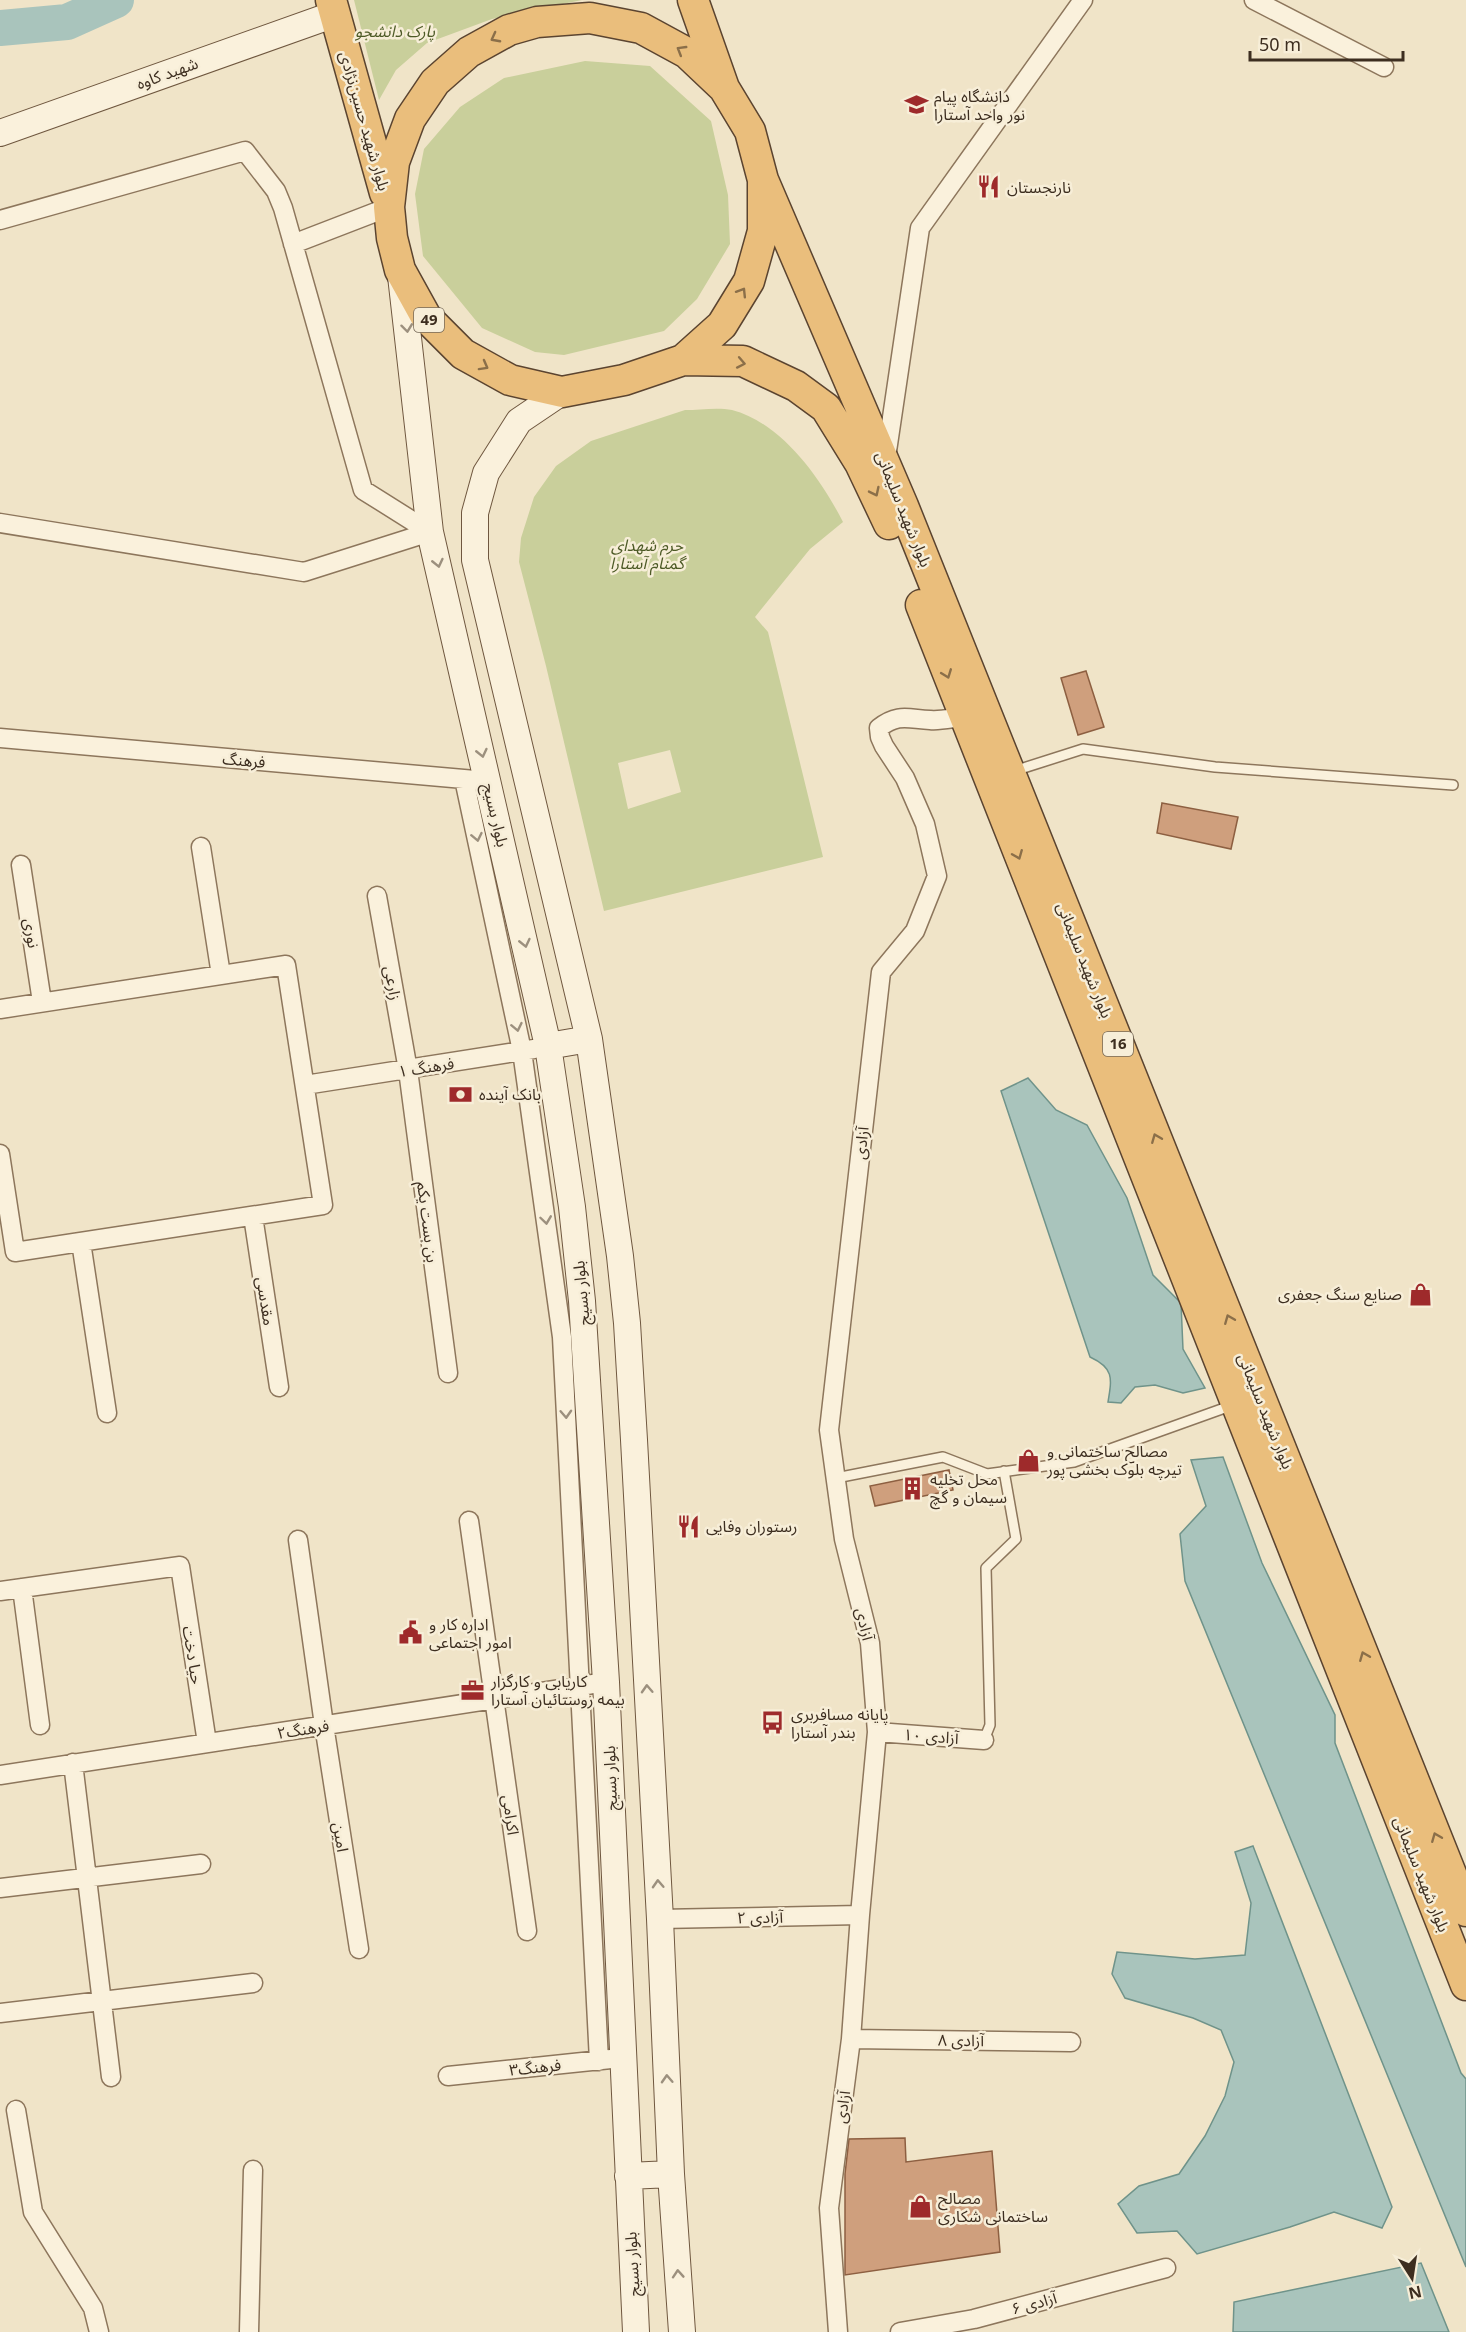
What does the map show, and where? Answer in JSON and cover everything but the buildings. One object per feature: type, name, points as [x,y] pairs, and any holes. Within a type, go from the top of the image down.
[{"type":"highway","name":"49","points":[[693,0],[724,88],[750,131],[764,180],[763,231],[749,281],[722,325],[683,360],[624,380],[562,392],[510,380],[463,354],[426,316],[400,270],[392,238],[389,207],[394,162],[410,119],[435,82],[469,52],[509,30],[537,22],[590,18],[641,28],[687,52],[724,88]]},
{"type":"highway","name":"بلوار شهید حسین‌نژادی","points":[[333,7],[389,207]]},
{"type":"highway","name":"بلوار شهید سلیمانی","points":[[764,180],[885,462],[1009,773],[1460,1880],[1466,1911]]},
{"type":"highway","name":"بلوار شهید سلیمانی","points":[[683,360],[743,361],[796,386],[826,408],[860,463],[888,519],[963,717],[1466,1985]]},
{"type":"main road","name":"شهید کاوه","points":[[0,133],[333,7]]},
{"type":"main road","name":"بلوار بسیج","points":[[400,270],[430,532],[477,780],[548,1046],[572,1208],[582,1301],[606,1682],[611,2059],[628,2176],[636,2332]]},
{"type":"main road","name":"49","points":[[562,392],[519,420],[486,473],[475,513],[475,560],[590,1039],[627,1323],[660,1919],[671,2174],[682,2332]]},
{"type":"main road","points":[[548,1046],[590,1039]]},
{"type":"main road","points":[[628,2176],[671,2174]]},
{"type":"street","points":[[885,462],[920,228],[1083,0]]},
{"type":"street","points":[[1254,0],[1384,67]]},
{"type":"street","points":[[0,220],[245,151],[276,191],[363,490],[430,532]]},
{"type":"street","points":[[293,244],[389,207]]},
{"type":"street","points":[[0,523],[304,572],[430,532]]},
{"type":"street","name":"آزادی","points":[[838,2332],[829,2208],[851,2039],[877,1732],[870,1643],[844,1539],[829,1430],[881,972],[915,931],[937,876],[925,824],[905,778],[884,746],[879,728],[890,719],[897,718],[931,721],[963,717]]},
{"type":"street","name":"فرهنگ","points":[[0,738],[477,780]]},
{"type":"street","points":[[477,780],[522,1051],[562,1336],[579,1686],[611,2059]]},
{"type":"street","points":[[201,847],[221,975]]},
{"type":"street","name":"نوری","points":[[21,865],[42,1002]]},
{"type":"street","name":"زارعی","points":[[377,896],[408,1070]]},
{"type":"street","points":[[0,1009],[286,965],[323,1205],[15,1252],[0,1154]]},
{"type":"street","name":"فرهنگ ۱","points":[[305,1085],[548,1046]]},
{"type":"street","name":"بن بست یکم","points":[[408,1070],[448,1373]]},
{"type":"street","name":"مقدسی","points":[[253,1216],[279,1387]]},
{"type":"street","points":[[81,1242],[107,1413]]},
{"type":"street","name":"اکرامی","points":[[469,1521],[527,1931]]},
{"type":"street","name":"امین","points":[[298,1540],[359,1949]]},
{"type":"street","name":"حیا دخت","points":[[22,1588],[180,1566],[207,1743]]},
{"type":"street","points":[[0,1591],[22,1588],[40,1725]]},
{"type":"street","name":"فرهنگ۲","points":[[0,1774],[606,1682]]},
{"type":"street","name":"آزادی ۱۰","points":[[877,1732],[984,1740]]},
{"type":"street","points":[[73,1763],[111,2077]]},
{"type":"street","points":[[0,1887],[201,1864]]},
{"type":"street","name":"آزادی ۲","points":[[660,1919],[860,1915]]},
{"type":"street","points":[[0,2013],[253,1983]]},
{"type":"street","name":"آزادی ۸","points":[[851,2039],[1071,2042]]},
{"type":"street","name":"فرهنگ۳","points":[[448,2076],[611,2059]]},
{"type":"street","points":[[16,2110],[33,2212],[93,2308],[99,2332]]},
{"type":"street","points":[[249,2332],[253,2170]]},
{"type":"street","name":"آزادی ۶","points":[[900,2332],[974,2319],[1166,2268]]},
{"type":"lane","points":[[1009,773],[1083,748],[1215,767],[1453,785]]},
{"type":"lane","points":[[836,1478],[943,1457],[987,1474],[1074,1462],[1236,1404]]},
{"type":"lane","points":[[984,1740],[990,1725],[986,1568],[1016,1539],[1004,1472]]},
{"type":"green space","name":"پارک دانشجو","points":[[354,0],[582,0],[492,19],[427,43],[396,70],[379,100]]},
{"type":"green space","points":[[585,61],[650,66],[711,121],[728,195],[730,244],[697,299],[664,331],[564,355],[535,352],[482,328],[423,256],[415,194],[424,149],[460,107],[504,78]]},
{"type":"green space","name":"حرم شهدای گمنام آستارا","points":[[685,410],[732,410],[767,427],[783,440],[811,471],[834,505],[843,522],[810,549],[755,617],[768,632],[823,857],[604,911],[519,562],[521,538],[534,497],[556,466],[591,441]],"holes":[[[670,750],[681,792],[628,809],[618,763]]]},
{"type":"water","points":[[1028,1078],[1056,1110],[1087,1125],[1127,1198],[1153,1275],[1181,1303],[1183,1349],[1205,1388],[1183,1393],[1155,1385],[1135,1387],[1121,1403],[1108,1402],[1110,1375],[1104,1365],[1090,1357],[1001,1091]]},
{"type":"water","points":[[1223,1457],[1262,1563],[1335,1715],[1335,1743],[1461,2073],[1466,2079],[1466,2267],[1185,1581],[1180,1534],[1206,1506],[1191,1460]]},
{"type":"water","points":[[1253,1846],[1392,2207],[1382,2228],[1334,2212],[1197,2254],[1177,2231],[1137,2233],[1118,2204],[1139,2186],[1179,2174],[1205,2136],[1225,2096],[1234,2062],[1221,2030],[1193,2018],[1125,1998],[1112,1974],[1117,1952],[1195,1959],[1245,1955],[1251,1903],[1235,1852]]},
{"type":"water","points":[[1421,2263],[1449,2332],[1233,2332],[1234,2302]]},
{"type":"waterway","points":[[0,28],[67,22],[116,0]]},
{"type":"place","name":"دانشگاه پیام نور واحد آستارا","points":[[916,105]]},
{"type":"place","name":"نارنجستان","points":[[989,187]]},
{"type":"place","name":"بانک آینده","points":[[461,1094]]},
{"type":"place","name":"صنایع سنگ جعفری","points":[[1420,1294]]},
{"type":"place","name":"مصالح ساختمانی و تیرچه بلوک بخشی پور","points":[[1029,1460]]},
{"type":"place","name":"محل تخلیه سیمان و گچ","points":[[912,1488]]},
{"type":"place","name":"رستوران وفایی","points":[[688,1526]]},
{"type":"place","name":"اداره کار و امور اجتماعی","points":[[411,1633]]},
{"type":"place","name":"کاریابی و کارگزار بیمه روستائیان آستارا","points":[[473,1690]]},
{"type":"place","name":"پایانه مسافربری بندر آستارا","points":[[773,1723]]},
{"type":"place","name":"مصالح ساختمانی شکاری","points":[[920,2207]]}]
